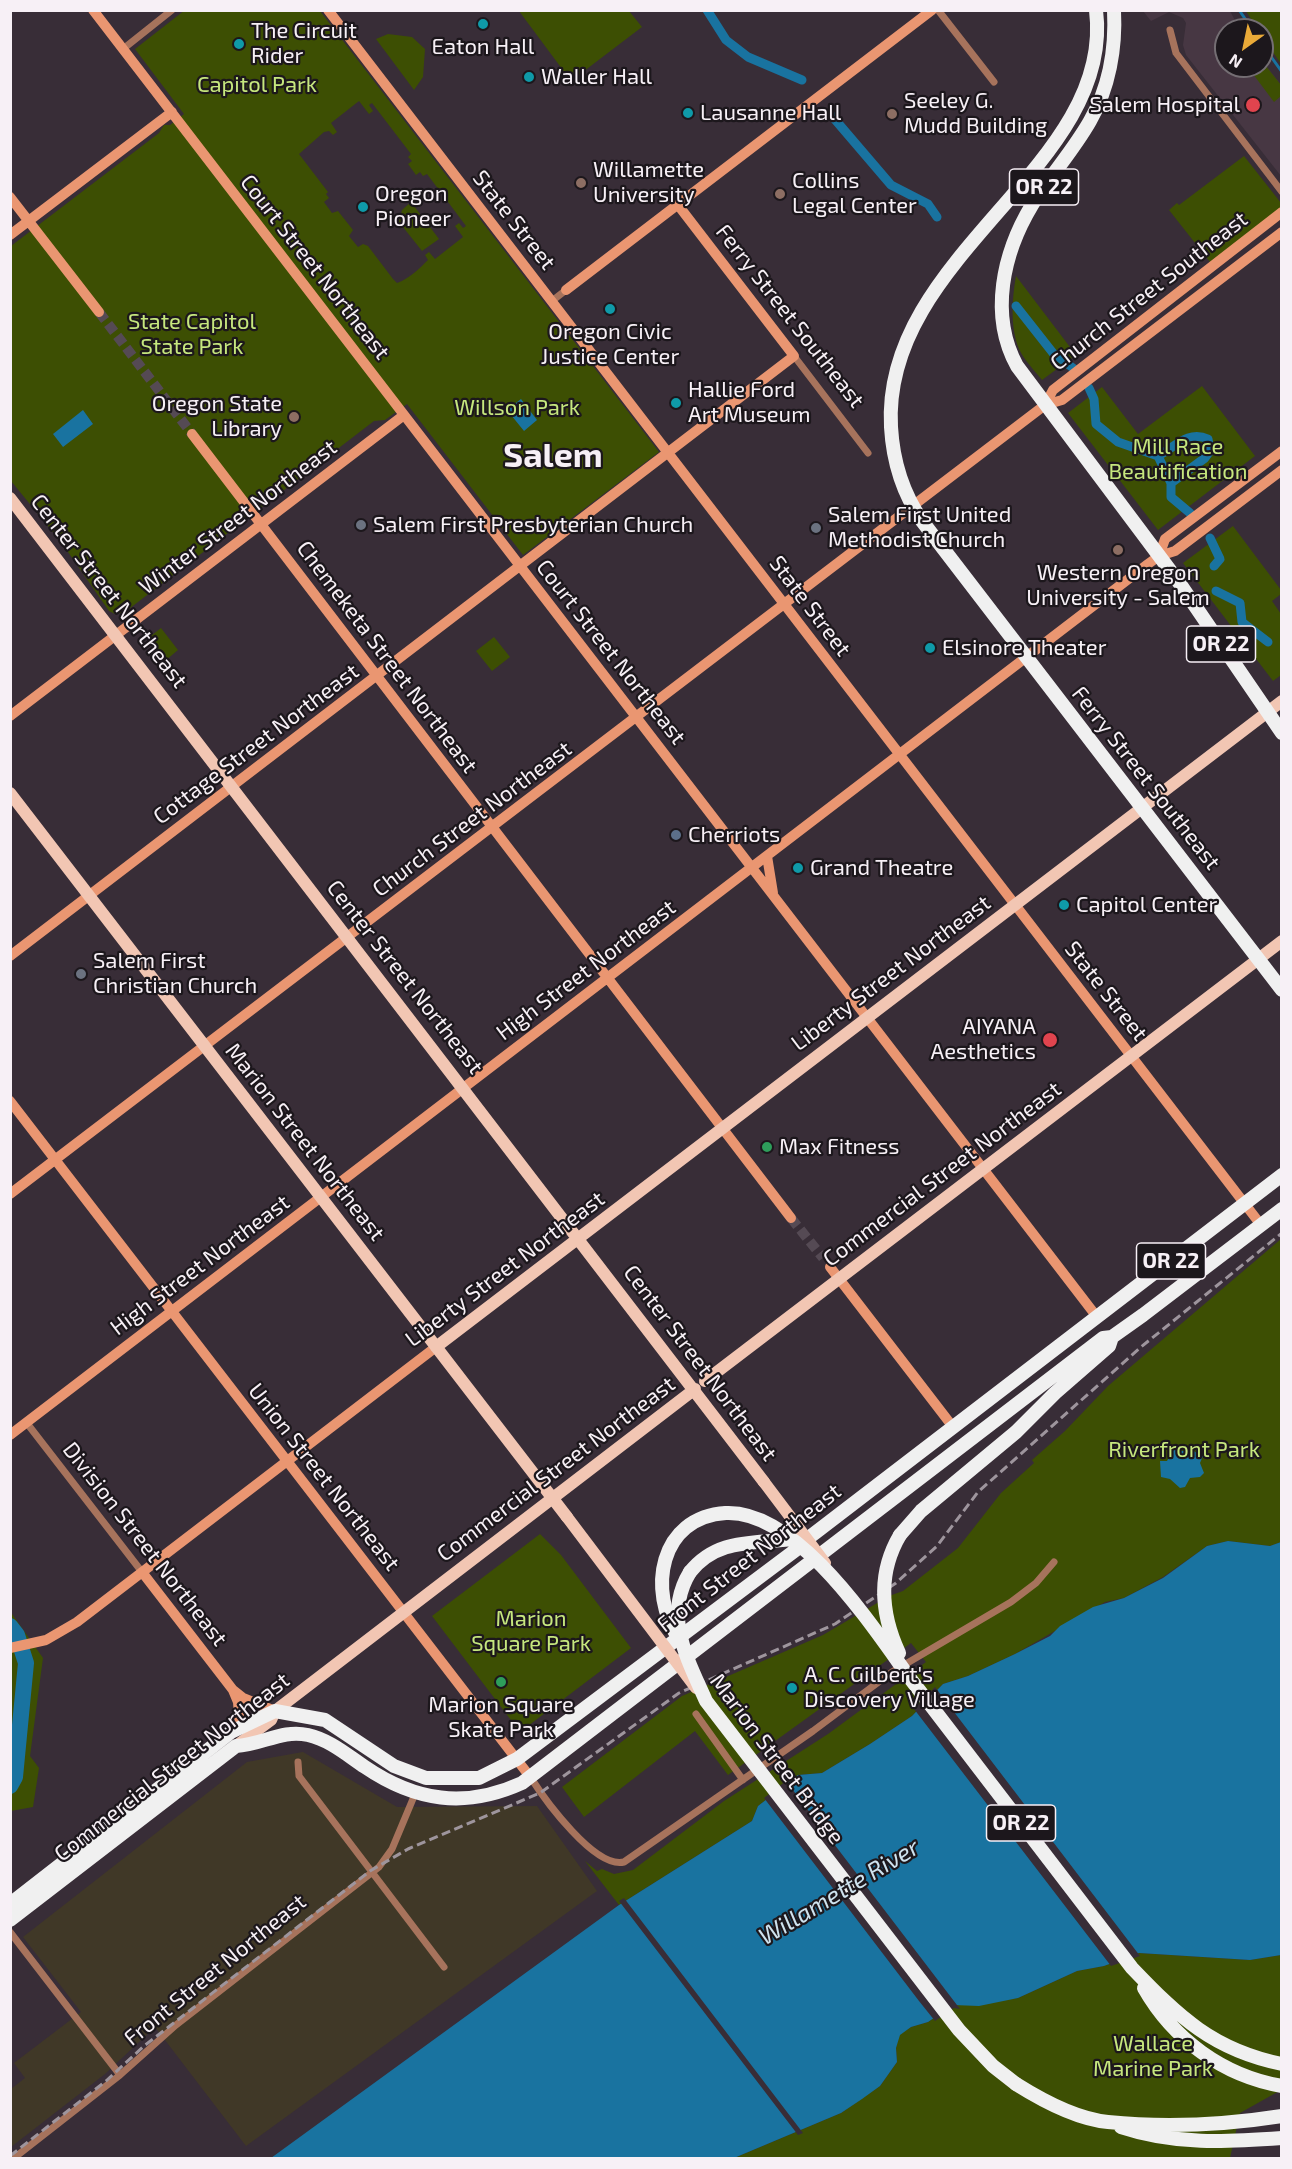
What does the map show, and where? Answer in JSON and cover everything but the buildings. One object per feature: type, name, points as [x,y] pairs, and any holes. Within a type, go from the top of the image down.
[{"type":"highway","name":"OR 22","points":[[912,506],[900,480],[891,439],[893,392],[904,351],[917,319],[942,277],[1038,165],[1068,121],[1092,66],[1097,36],[1096,10]]},
{"type":"highway","name":"OR 22","points":[[1114,10],[1112,56],[1104,88],[1091,119],[1024,220],[1013,245],[1004,278],[1001,306],[1004,339],[1017,366],[1159,556],[1281,733]]},
{"type":"highway","name":"Ferry Street Southeast","points":[[912,506],[1281,990]]},
{"type":"highway","name":"OR 22","points":[[1245,1204],[1281,1176]]},
{"type":"highway","name":"Front Street Northeast","points":[[274,1711],[325,1720],[394,1766],[426,1778],[478,1778],[517,1759],[797,1550],[811,1536],[1245,1204]]},
{"type":"highway","name":"OR 22","points":[[1261,1225],[1281,1209]]},
{"type":"highway","name":"Front Street Northeast","points":[[236,1746],[254,1745],[283,1734],[309,1736],[342,1750],[386,1780],[415,1794],[451,1799],[500,1792],[531,1778],[1103,1338],[1112,1337],[1261,1225]]},
{"type":"highway","name":"OR 22","points":[[1112,1337],[1108,1346],[1055,1393],[1016,1432],[921,1511],[900,1535],[888,1560],[882,1600],[893,1640],[909,1677],[1132,1968],[1164,2020],[1183,2038],[1228,2069],[1281,2086]]},
{"type":"highway","points":[[679,1639],[667,1619],[661,1597],[661,1581],[666,1558],[677,1538],[688,1527],[703,1518],[726,1513],[749,1515],[773,1527],[838,1580],[909,1677]]},
{"type":"highway","points":[[706,1701],[682,1646],[677,1625],[677,1605],[690,1572],[707,1554],[730,1544],[811,1536]]},
{"type":"highway","name":"Marion Street Bridge","points":[[706,1701],[888,1940],[977,2050],[1004,2076],[1033,2094],[1069,2111],[1108,2122],[1200,2125],[1281,2116]]},
{"type":"highway","points":[[240,1728],[274,1711]]},
{"type":"highway","name":"Commercial Street Northeast","points":[[10,1904],[240,1728]]},
{"type":"highway","name":"Commercial Street Northeast","points":[[10,1920],[236,1746]]},
{"type":"highway","points":[[415,1794],[441,1779]]},
{"type":"highway","name":"OR 22","points":[[1132,1968],[1172,2010],[1206,2036],[1235,2051],[1281,2064]]},
{"type":"highway","points":[[1108,2122],[1148,2134],[1199,2142],[1281,2138]]},
{"type":"main road","name":"Center Street Northeast","points":[[10,498],[579,1238],[700,1385],[764,1482],[838,1580]]},
{"type":"main road","name":"Liberty Street Northeast","points":[[436,1347],[1281,701]]},
{"type":"main road","name":"Marion Street Northeast","points":[[10,793],[567,1517]]},
{"type":"main road","name":"Commercial Street Northeast","points":[[236,1746],[270,1720],[274,1711],[1281,941]]},
{"type":"main road","name":"Marion Street Bridge","points":[[567,1517],[706,1701]]},
{"type":"street","name":"Court Street Northeast","points":[[93,10],[1097,1317]]},
{"type":"street","points":[[123,49],[172,10]]},
{"type":"street","name":"State Street","points":[[328,10],[1261,1225]]},
{"type":"street","points":[[552,301],[932,10]]},
{"type":"street","points":[[938,10],[994,82]]},
{"type":"street","points":[[1170,30],[1176,53],[1252,150],[1281,192]]},
{"type":"street","points":[[10,236],[172,112]]},
{"type":"street","points":[[10,197],[99,312]]},
{"type":"street","name":"Ferry Street Southeast","points":[[678,205],[868,453]]},
{"type":"street","name":"Church Street Southeast","points":[[1045,405],[1053,390],[1281,212]]},
{"type":"street","name":"Church Street Southeast","points":[[784,604],[1045,405],[1062,400],[1281,232]]},
{"type":"street","name":"Cottage Street Northeast","points":[[10,956],[794,356]]},
{"type":"street","name":"Winter Street Northeast","points":[[10,716],[404,415]]},
{"type":"street","name":"Chemeketa Street Northeast","points":[[192,435],[791,1218]]},
{"type":"street","points":[[1159,556],[1165,538],[1281,452]]},
{"type":"street","points":[[1159,556],[1176,551],[1281,471]]},
{"type":"street","name":"High Street Northeast","points":[[10,1435],[1159,556]]},
{"type":"street","name":"Church Street Northeast","points":[[10,1194],[206,1047],[784,604]]},
{"type":"street","points":[[767,856],[774,896]]},
{"type":"street","name":"Union Street Northeast","points":[[10,1101],[517,1759],[564,1824],[610,1862],[618,1864],[627,1861],[743,1780]]},
{"type":"street","points":[[826,1263],[953,1427]]},
{"type":"street","name":"Liberty Street Northeast","points":[[10,1648],[58,1635],[78,1622],[436,1347]]},
{"type":"street","name":"Division Street Northeast","points":[[26,1422],[233,1690]]},
{"type":"street","points":[[696,1714],[743,1780],[892,1672],[1011,1602],[1036,1583],[1054,1562]]},
{"type":"street","points":[[233,1690],[243,1698],[274,1711]]},
{"type":"street","points":[[233,1690],[238,1702],[240,1728]]},
{"type":"street","points":[[298,1762],[299,1776],[444,1967]]},
{"type":"street","name":"Front Street Northeast","points":[[14,2158],[120,2074],[170,2030],[372,1873],[392,1849],[415,1794]]},
{"type":"street","points":[[10,1932],[120,2074]]},
{"type":"shaded area","name":"Salem Hospital","points":[[1143,11],[1230,11],[1234,18],[1214,18],[1214,78],[1274,78],[1274,76],[1281,85],[1281,176],[1186,55],[1183,45],[1186,23],[1183,18],[1169,12],[1151,21]]},
{"type":"shaded area","points":[[303,1752],[397,1807],[537,1806],[597,1891],[246,2146],[155,2027],[105,2074],[11,2147],[11,2089],[25,2078],[14,2063],[81,2012],[23,1937],[247,1762]]},
{"type":"green space","name":"State Capitol State Park","points":[[185,10],[320,11],[659,452],[523,555],[407,404],[385,420],[374,421],[125,612],[115,614],[109,611],[61,542],[11,481],[11,246],[159,133],[164,125],[170,125],[184,114],[135,49]],"holes":[[[359,101],[369,114],[373,111],[369,105],[372,103],[411,154],[408,157],[412,161],[408,164],[416,175],[420,172],[423,176],[427,174],[466,226],[463,228],[459,223],[455,226],[463,237],[435,259],[429,252],[425,255],[428,260],[425,263],[410,276],[397,283],[368,246],[363,244],[358,247],[349,236],[353,230],[338,211],[332,213],[324,202],[329,198],[326,194],[328,192],[299,154],[324,132],[329,131],[333,135],[337,132],[331,123]]]},
{"type":"green space","points":[[519,11],[629,11],[642,27],[571,81]]},
{"type":"green space","points":[[1246,11],[1281,11],[1281,64],[1274,54],[1274,18],[1250,18]]},
{"type":"green space","points":[[388,34],[412,37],[425,49],[423,77],[414,90],[376,39]]},
{"type":"green space","points":[[1274,76],[1281,85],[1281,96],[1274,102],[1256,78],[1274,78]]},
{"type":"green space","points":[[1244,156],[1281,203],[1281,208],[1210,262],[1169,210]]},
{"type":"green space","points":[[411,202],[439,239],[422,251],[399,222],[402,210]]},
{"type":"green space","points":[[1016,276],[1076,355],[1042,380],[1019,349],[1014,332]]},
{"type":"green space","name":"Mill Race Beautification","points":[[1202,386],[1255,456],[1158,530],[1068,413],[1102,387],[1138,434]]},
{"type":"green space","name":"Mill Race Beautification","points":[[1233,526],[1281,590],[1281,594],[1272,601],[1281,614],[1281,675],[1273,681],[1183,563]]},
{"type":"green space","points":[[161,628],[178,650],[165,661],[147,639]]},
{"type":"green space","points":[[494,637],[510,657],[492,671],[476,651]]},
{"type":"green space","name":"Riverfront Park","points":[[1281,1239],[1281,1542],[1270,1546],[1228,1541],[1207,1546],[1163,1577],[1124,1598],[1105,1602],[1015,1654],[968,1676],[943,1684],[912,1716],[822,1773],[798,1775],[758,1806],[752,1821],[619,1905],[585,1861],[597,1871],[602,1869],[614,1874],[633,1870],[724,1801],[828,1734],[926,1662],[911,1643],[728,1775],[695,1731],[584,1817],[562,1787],[682,1696],[823,1635],[889,1596],[903,1591],[958,1548],[1001,1493],[1034,1463],[1032,1460],[1065,1431],[1108,1386]]},
{"type":"green space","name":"Marion Square Park","points":[[540,1534],[561,1555],[631,1648],[520,1732],[432,1616]]},
{"type":"green space","points":[[10,1611],[43,1658],[30,1756],[39,1768],[33,1807],[11,1811]]},
{"type":"green space","name":"Wallace Marine Park","points":[[1139,1953],[1250,1960],[1281,1955],[1281,2090],[1240,2113],[1230,2158],[734,2158],[841,2113],[880,2086],[897,2062],[896,2048],[899,2035],[911,2027],[928,2022],[953,2005],[1018,1998],[1077,1971],[1104,1966]]},
{"type":"water","points":[[521,399],[537,420],[524,431],[507,410]]},
{"type":"water","points":[[83,410],[93,424],[63,447],[53,434]]},
{"type":"water","points":[[1188,1448],[1203,1456],[1200,1463],[1204,1473],[1200,1477],[1190,1478],[1185,1487],[1180,1488],[1170,1479],[1161,1477],[1160,1461],[1167,1461],[1173,1449],[1183,1451]]},
{"type":"water","name":"Willamette River","points":[[1228,1541],[1270,1546],[1281,1542],[1281,1955],[1250,1960],[1139,1953],[1104,1966],[1077,1971],[1018,1998],[979,2006],[953,2005],[928,2022],[911,2027],[900,2035],[896,2048],[897,2062],[880,2086],[862,2099],[841,2113],[734,2158],[271,2158],[619,1905],[752,1821],[758,1806],[798,1775],[822,1773],[870,1744],[912,1716],[943,1684],[968,1676],[1015,1654],[1050,1636],[1060,1626],[1093,1607],[1124,1598],[1163,1578],[1207,1546]]},
{"type":"pier","points":[[935,1687],[1140,1956],[1111,1966],[914,1709]]},
{"type":"pier","points":[[786,1781],[960,2009],[954,2008],[935,2021],[764,1798]]},
{"type":"pier","points":[[624,1898],[803,2133],[798,2135],[619,1901]]},
{"type":"waterway","points":[[707,10],[726,40],[748,57],[802,80]]},
{"type":"waterway","points":[[1239,10],[1245,18]]},
{"type":"waterway","points":[[1274,61],[1282,72]]},
{"type":"waterway","points":[[832,116],[891,185],[928,204],[937,217]]},
{"type":"waterway","points":[[1016,306],[1053,353],[1073,368]]},
{"type":"waterway","points":[[1089,388],[1094,399],[1096,424],[1118,442],[1158,456],[1188,438],[1208,439],[1210,451],[1205,458],[1171,483],[1171,497],[1190,513]]},
{"type":"waterway","points":[[1158,456],[1171,483]]},
{"type":"waterway","points":[[1210,538],[1220,559],[1214,566]]},
{"type":"waterway","points":[[1216,591],[1240,603],[1242,622],[1268,642]]},
{"type":"waterway","points":[[10,1626],[17,1635],[26,1663],[15,1777],[10,1786]]},
{"type":"tunnel","points":[[99,312],[192,434]]},
{"type":"tunnel","points":[[791,1218],[823,1258]]},
{"type":"railway","points":[[10,2156],[106,2081],[144,2046],[370,1871],[408,1849],[540,1793],[679,1693],[835,1624],[896,1583],[937,1546],[978,1492],[1141,1347],[1282,1233]]},
{"type":"place","name":"Eaton Hall","points":[[483,24]]},
{"type":"place","name":"The Circuit Rider","points":[[239,44]]},
{"type":"place","name":"Waller Hall","points":[[529,77]]},
{"type":"place","name":"Salem Hospital","points":[[1253,105]]},
{"type":"place","name":"Lausanne Hall","points":[[688,113]]},
{"type":"place","name":"Seeley G. Mudd Building","points":[[892,114]]},
{"type":"place","name":"Willamette University","points":[[581,183]]},
{"type":"place","name":"Collins Legal Center","points":[[780,194]]},
{"type":"place","name":"Oregon Pioneer","points":[[363,207]]},
{"type":"place","name":"Oregon Civic Justice Center","points":[[610,309]]},
{"type":"place","name":"Hallie Ford Art Museum","points":[[676,403]]},
{"type":"place","name":"Oregon State Library","points":[[294,417]]},
{"type":"place","name":"Salem First Presbyterian Church","points":[[361,525]]},
{"type":"place","name":"Salem First United Methodist Church","points":[[816,528]]},
{"type":"place","name":"Western Oregon University - Salem","points":[[1118,550]]},
{"type":"place","name":"Elsinore Theater","points":[[930,648]]},
{"type":"place","name":"Cherriots","points":[[676,835]]},
{"type":"place","name":"Grand Theatre","points":[[798,868]]},
{"type":"place","name":"Capitol Center","points":[[1064,905]]},
{"type":"place","name":"Salem First Christian Church","points":[[81,974]]},
{"type":"place","name":"AIYANA Aesthetics","points":[[1050,1040]]},
{"type":"place","name":"Max Fitness","points":[[767,1147]]},
{"type":"place","name":"Marion Square Skate Park","points":[[501,1682]]},
{"type":"place","name":"A. C. Gilbert's Discovery Village","points":[[792,1688]]},
{"type":"district","name":"Salem","points":[[553,456]]},
{"type":"park label","name":"Capitol Park","points":[[257,85]]},
{"type":"park label","name":"Willson Park","points":[[517,408]]}]
